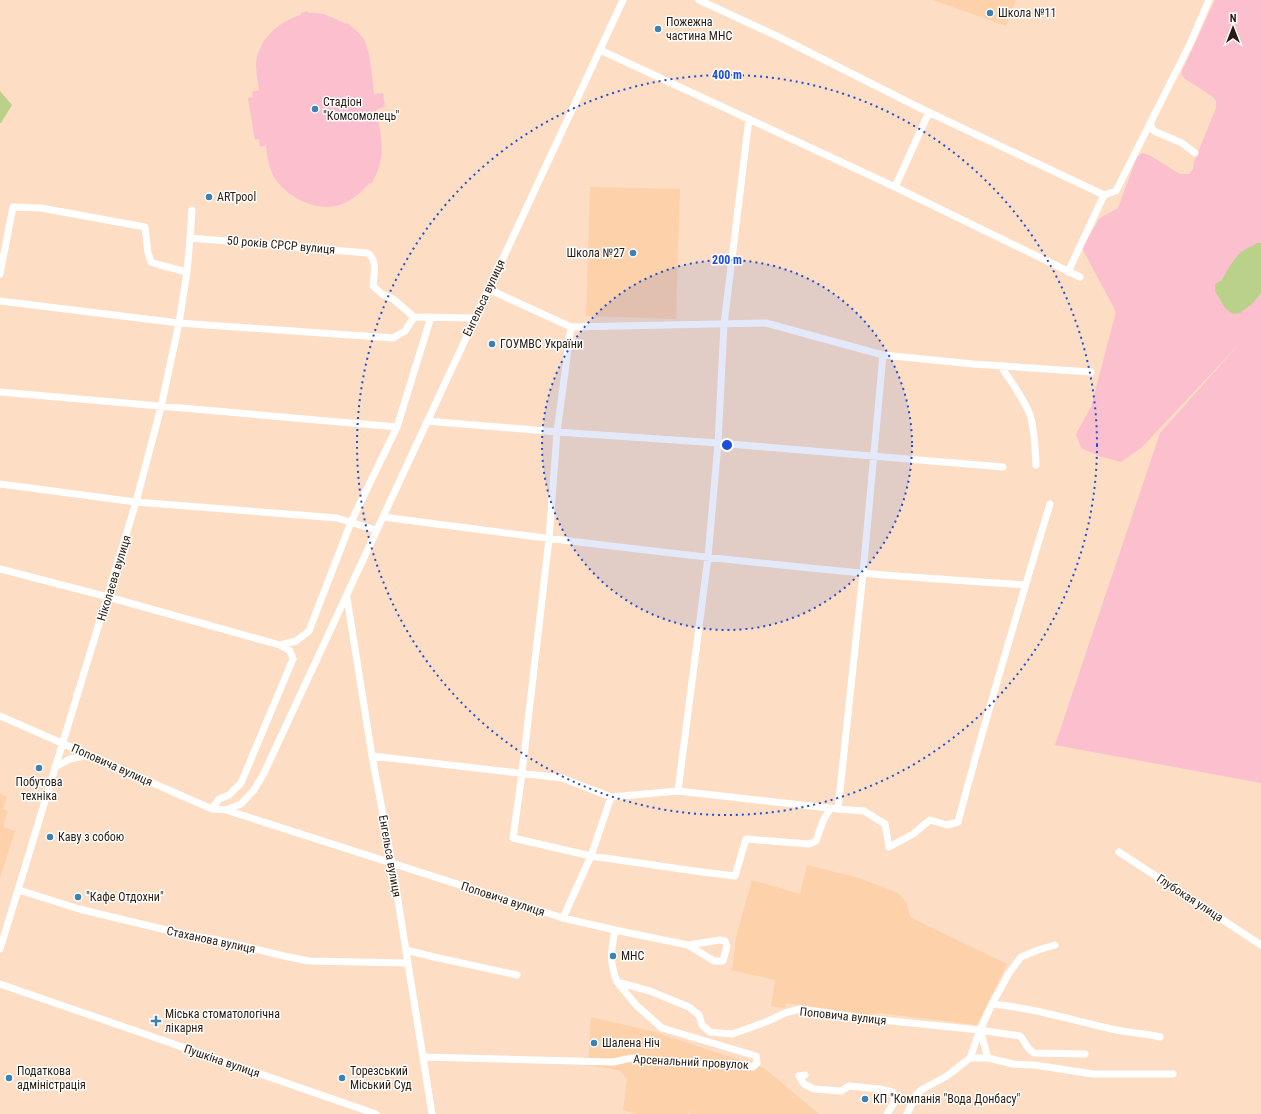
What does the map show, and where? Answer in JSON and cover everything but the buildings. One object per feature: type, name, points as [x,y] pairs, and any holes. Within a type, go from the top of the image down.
[{"type":"street","name":"Енгельса вулиця","points":[[226,810],[241,804],[254,790],[264,773],[623,0]]},
{"type":"street","points":[[699,0],[781,38],[929,112],[1104,195],[1116,191],[1190,44],[1209,0]]},
{"type":"street","points":[[600,50],[895,187],[1080,277]]},
{"type":"street","points":[[895,187],[929,112]]},
{"type":"street","points":[[678,791],[708,558],[718,443],[724,324],[749,119]]},
{"type":"street","points":[[1150,123],[1153,130],[1182,143],[1195,153]]},
{"type":"street","points":[[1068,272],[1104,195]]},
{"type":"street","points":[[0,274],[13,207],[41,208],[145,227],[148,253],[151,262],[187,272]]},
{"type":"street","name":"Ніколаєва вулиця","points":[[0,949],[108,597],[136,502],[161,407],[179,323],[187,272],[192,210]]},
{"type":"street","name":"50 років СРСР вулиця","points":[[190,238],[367,253],[372,256],[374,261],[373,286],[382,294],[393,299],[414,317]]},
{"type":"street","points":[[488,289],[571,327],[766,324],[883,355],[973,364],[1091,372]]},
{"type":"street","points":[[0,301],[179,323],[393,338],[406,331],[414,317],[475,318]]},
{"type":"street","points":[[280,645],[296,641],[309,631],[351,522],[397,427],[431,317]]},
{"type":"street","points":[[571,327],[557,432],[549,539],[513,838],[591,856],[735,876],[746,839],[809,844],[816,841],[823,821],[834,809],[863,573],[883,355]]},
{"type":"street","points":[[1001,366],[1030,414],[1034,433],[1036,465]]},
{"type":"street","points":[[0,392],[397,427]]},
{"type":"street","points":[[427,421],[718,443],[1003,467]]},
{"type":"street","points":[[0,484],[136,502],[337,518],[376,530]]},
{"type":"street","points":[[372,756],[562,778],[611,797],[678,791],[834,809],[864,811],[885,824],[888,847],[913,834],[930,820],[947,825],[958,822],[976,750],[991,706],[1050,504]]},
{"type":"street","points":[[383,517],[708,558],[863,573],[1026,585]]},
{"type":"street","points":[[0,569],[108,597],[280,645],[290,651],[293,659],[241,783],[229,795],[219,799],[212,809]]},
{"type":"street","name":"Енгельса вулиця","points":[[347,597],[372,756],[392,863],[432,1114]]},
{"type":"street","name":"Поповича вулиця","points":[[0,716],[212,809],[226,810],[563,918],[688,945],[714,961],[722,961],[727,946],[725,941],[720,940],[688,945]]},
{"type":"street","points":[[56,767],[70,759],[89,755]]},
{"type":"street","points":[[563,918],[591,856],[611,797]]},
{"type":"street","name":"Глубокая улица","points":[[1119,852],[1261,946]]},
{"type":"street","name":"Стаханова вулиця","points":[[19,890],[79,909],[183,934],[218,940],[309,961],[408,962]]},
{"type":"street","points":[[615,930],[611,953],[612,970],[617,982]]},
{"type":"street","points":[[907,1114],[916,1095],[921,1090],[927,1085],[947,1076],[970,1058],[980,1030],[992,1004],[1009,973],[1021,958],[1038,950],[1055,945]]},
{"type":"street","points":[[406,950],[517,975]]},
{"type":"street","name":"Поповича вулиця","points":[[617,982],[650,990],[689,1007],[699,1015],[702,1025],[710,1032],[732,1034],[800,1009],[862,1018],[980,1030],[1020,1036],[1025,1041],[1028,1050],[1034,1053],[1085,1054]]},
{"type":"street","name":"Арсенальний провулок","points":[[423,1057],[613,1062],[632,1058],[662,1062],[754,1067],[757,1063],[756,1056],[662,1028],[637,1006],[617,982]]},
{"type":"street","name":"Пушкіна вулиця","points":[[0,984],[376,1114]]},
{"type":"street","points":[[992,1004],[1025,1008],[1125,1032],[1160,1037]]},
{"type":"street","points":[[980,1030],[988,1058]]},
{"type":"street","points":[[970,1058],[988,1058],[1013,1064],[1034,1065],[1093,1074],[1173,1074]]},
{"type":"street","points":[[805,1075],[799,1076],[804,1084],[814,1089],[841,1091],[849,1086],[880,1089],[892,1092],[894,1094],[894,1103],[887,1114]]},
{"type":"shaded area","name":"Школа №11","points":[[933,0],[1016,0],[1006,26]]},
{"type":"shaded area","points":[[1215,0],[1261,0],[1261,783],[1055,745],[1160,433],[1242,341],[1142,447],[1121,462],[1099,456],[1081,448],[1076,434],[1091,407],[1116,312],[1082,248],[1100,218],[1118,208],[1137,157],[1142,153],[1149,155],[1180,174],[1189,174],[1193,169],[1194,162],[1216,108],[1216,101],[1213,97],[1184,78],[1182,71]]},
{"type":"shaded area","name":"Стадіон \"Комсомолець\"","points":[[308,11],[308,13],[323,14],[345,24],[347,23],[360,34],[368,50],[374,94],[383,93],[385,107],[376,110],[382,148],[376,175],[371,184],[369,183],[346,203],[328,207],[311,204],[295,197],[276,180],[269,163],[266,145],[260,147],[259,139],[255,140],[248,98],[253,97],[252,92],[259,90],[256,65],[257,56],[265,40],[270,33],[284,22]]},
{"type":"shaded area","points":[[0,91],[12,105],[1,123],[0,123]]},
{"type":"shaded area","name":"Школа №27","points":[[590,187],[680,189],[676,319],[586,316]]},
{"type":"shaded area","points":[[1257,243],[1261,243],[1261,293],[1253,303],[1240,313],[1234,314],[1225,308],[1215,291],[1215,284],[1222,280],[1240,253]]},
{"type":"shaded area","points":[[0,793],[7,797],[3,809],[8,811],[3,827],[15,831],[0,878]]},
{"type":"shaded area","points":[[807,865],[859,878],[898,893],[907,903],[910,917],[1007,964],[977,1025],[879,1013],[870,1015],[786,1003],[785,1008],[771,1006],[775,980],[731,970],[736,937],[752,880],[800,894]]},
{"type":"shaded area","points":[[591,1017],[651,1031],[764,1068],[819,1114],[635,1114],[623,1110],[627,1079],[619,1070],[588,1065]]},
{"type":"place","name":"Школа №11","points":[[990,13]]},
{"type":"place","name":"Пожежна частина МНС","points":[[658,29]]},
{"type":"place","name":"Стадіон \"Комсомолець\"","points":[[315,109]]},
{"type":"place","name":"ARTpool","points":[[209,197]]},
{"type":"place","name":"Школа №27","points":[[633,253]]},
{"type":"place","name":"ГОУМВС України","points":[[492,344]]},
{"type":"place","name":"Побутова техніка","points":[[39,768]]},
{"type":"place","name":"Каву з собою","points":[[50,837]]},
{"type":"place","name":"\"Кафе Отдохни\"","points":[[78,897]]},
{"type":"place","name":"МНС","points":[[613,956]]},
{"type":"place","name":"Міська стоматологічна лікарня","points":[[156,1021]]},
{"type":"place","name":"Шалена Нiч","points":[[594,1043]]},
{"type":"place","name":"Податкова адміністрація","points":[[9,1078]]},
{"type":"place","name":"Торезський Міський Суд","points":[[342,1078]]},
{"type":"place","name":"КП \"Компанія \"Вода Донбасу\"","points":[[865,1099]]}]
